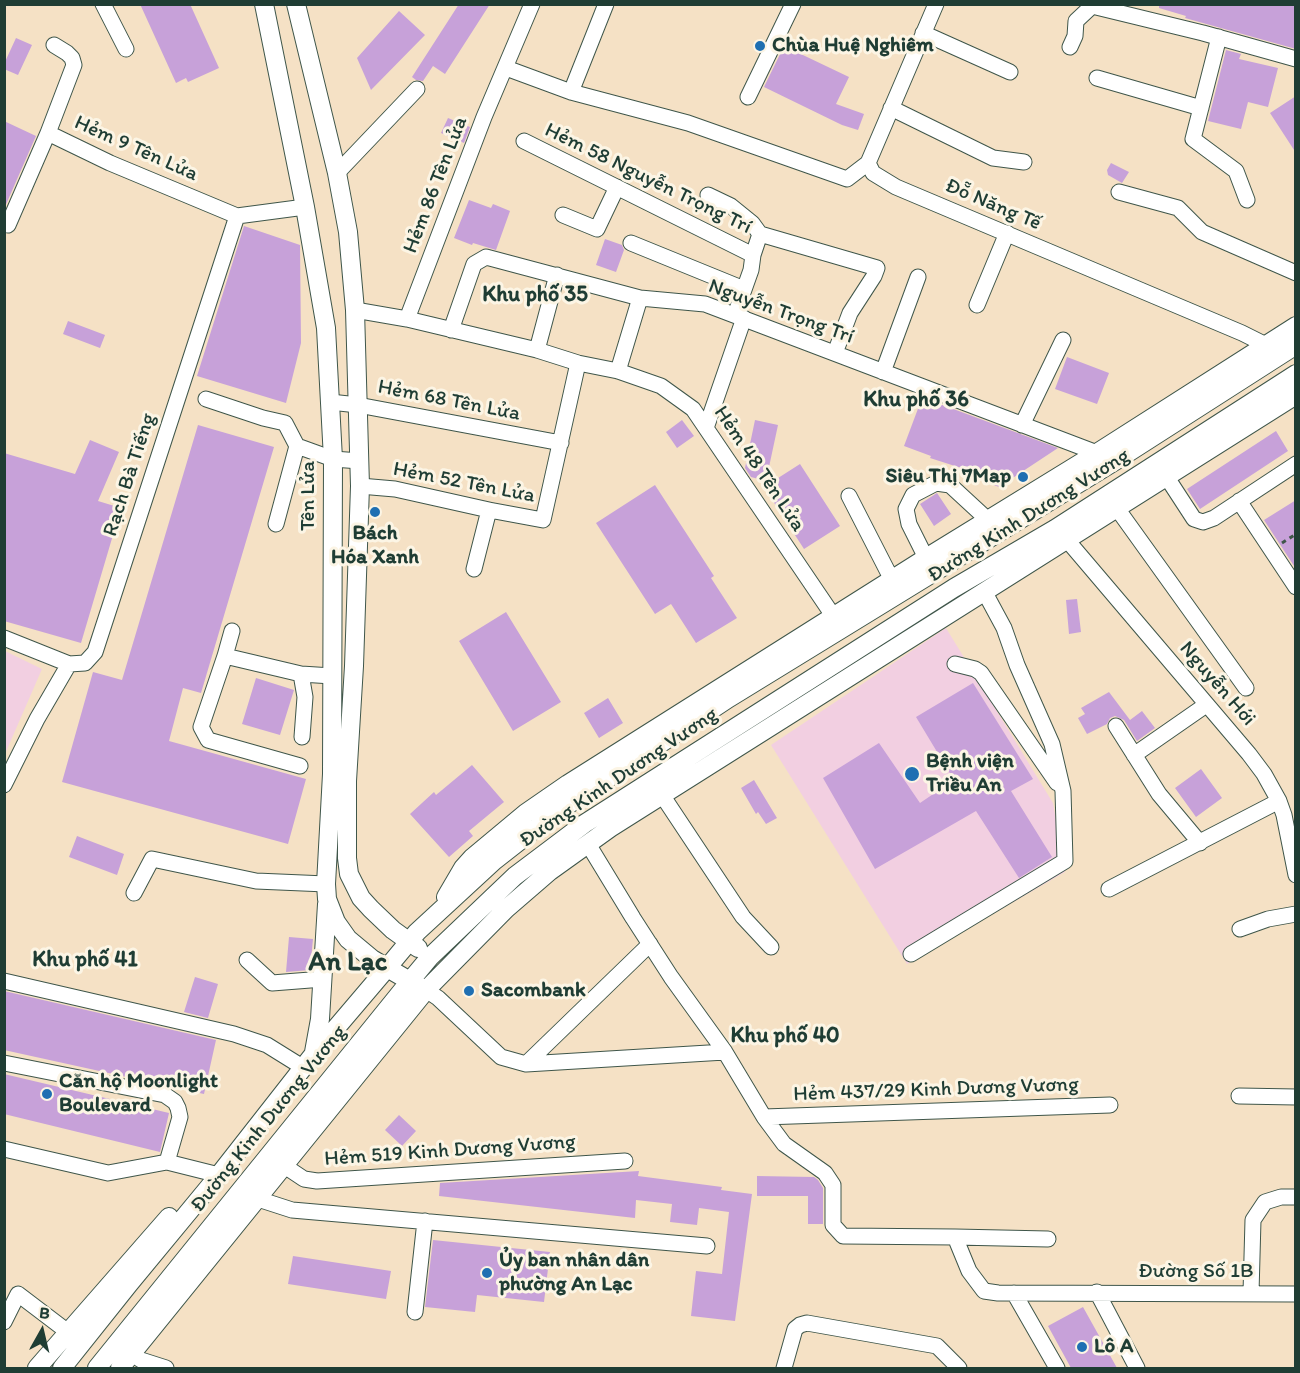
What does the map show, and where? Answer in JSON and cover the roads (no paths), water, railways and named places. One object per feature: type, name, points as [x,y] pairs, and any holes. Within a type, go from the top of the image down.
[{"type":"main road","name":"Tên Lửa","points":[[264,4],[305,207],[326,328],[333,459],[332,774],[327,892],[331,912],[341,930],[362,952],[426,990]]},
{"type":"main road","points":[[296,4],[337,173],[348,232],[355,310],[360,486],[348,782],[347,858],[349,874],[361,898],[385,924],[445,969]]},
{"type":"main road","name":"Đường Kinh Dương Vương","points":[[62,1368],[308,1062],[410,941],[494,861],[554,814],[760,670],[1115,461],[1272,351],[1296,326]]},
{"type":"main road","name":"Đường Kinh Dương Vương","points":[[838,623],[892,580],[1097,453],[1272,351],[1296,345]]},
{"type":"main road","points":[[1272,351],[1294,378]]},
{"type":"main road","name":"Đường Kinh Dương Vương","points":[[123,1356],[242,1189],[276,1160],[445,969],[506,909],[550,871],[662,795],[1067,540],[1116,507],[1161,469],[1294,378]]},
{"type":"main road","name":"Đường Kinh Dương Vương","points":[[97,1368],[123,1356],[258,1199],[276,1160],[410,981],[430,957],[515,876],[562,840],[945,594],[1055,529],[1296,395]]},
{"type":"main road","points":[[1097,453],[1115,461]]},
{"type":"main road","points":[[760,670],[788,717]]},
{"type":"main road","points":[[308,1062],[320,1019],[327,892]]},
{"type":"main road","points":[[248,1138],[276,1160]]},
{"type":"main road","points":[[219,1175],[258,1199]]},
{"type":"main road","name":"Đường Kinh Dương Vương","points":[[37,1368],[174,1211],[180,1207],[194,1205]]},
{"type":"street","points":[[103,4],[126,49]]},
{"type":"street","name":"Hẻm 86 Tên Lửa","points":[[407,319],[484,117],[532,4]]},
{"type":"street","points":[[571,92],[606,4]]},
{"type":"street","points":[[748,97],[793,4]]},
{"type":"street","points":[[506,68],[571,92],[688,123],[847,178],[868,163],[936,4]]},
{"type":"street","points":[[1070,47],[1075,36],[1076,21],[1092,6],[1219,37],[1296,59]]},
{"type":"street","points":[[923,33],[1010,72]]},
{"type":"street","points":[[1219,37],[1193,139],[1236,171],[1247,200]]},
{"type":"street","points":[[48,133],[74,64],[67,53],[54,45]]},
{"type":"street","points":[[1096,78],[1201,108]]},
{"type":"street","points":[[337,173],[417,89]]},
{"type":"street","points":[[891,108],[993,158],[1024,162]]},
{"type":"street","name":"Hẻm 9 Tên Lửa","points":[[8,225],[48,133],[110,163],[237,216]]},
{"type":"street","name":"Hẻm 58 Nguyễn Trọng Trí","points":[[524,141],[753,255]]},
{"type":"street","name":"Đỗ Năng Tế","points":[[868,163],[873,173],[896,186],[1242,333],[1272,351]]},
{"type":"street","points":[[563,215],[597,229],[617,187]]},
{"type":"street","points":[[1119,192],[1178,208],[1202,232],[1296,273]]},
{"type":"street","name":"Hẻm 58 Nguyễn Trọng Trí","points":[[706,428],[740,317],[744,289],[760,234],[752,223],[731,206],[708,195]]},
{"type":"street","points":[[237,216],[305,207]]},
{"type":"street","name":"Rạch Bà Tiếng","points":[[69,664],[85,663],[95,652],[237,216]]},
{"type":"street","points":[[977,305],[1007,233]]},
{"type":"street","points":[[760,234],[876,268],[874,276],[850,313],[835,353]]},
{"type":"street","points":[[631,243],[744,289]]},
{"type":"street","name":"Nguyễn Trọng Trí","points":[[451,330],[474,264],[486,257],[640,298],[705,304],[1097,453]]},
{"type":"street","points":[[537,350],[557,275]]},
{"type":"street","points":[[883,372],[918,277]]},
{"type":"street","points":[[618,371],[640,298]]},
{"type":"street","points":[[355,310],[451,330]]},
{"type":"street","name":"Hẻm 48 Tên Lửa","points":[[451,330],[618,371],[661,386],[693,409],[838,623]]},
{"type":"street","points":[[1022,425],[1063,340]]},
{"type":"street","name":"Hẻm 52 Tên Lửa","points":[[360,486],[394,489],[543,520],[578,363]]},
{"type":"street","points":[[206,399],[285,423],[297,446],[333,459],[360,461]]},
{"type":"street","name":"Hẻm 68 Tên Lửa","points":[[330,402],[358,405],[561,443]]},
{"type":"street","points":[[276,524],[297,446]]},
{"type":"street","points":[[1161,469],[1194,519],[1203,522],[1214,518],[1296,464]]},
{"type":"street","points":[[926,558],[906,510],[913,495],[936,483],[950,485],[989,521]]},
{"type":"street","points":[[849,496],[892,580]]},
{"type":"street","points":[[1239,501],[1296,587]]},
{"type":"street","points":[[1116,507],[1246,688]]},
{"type":"street","points":[[474,568],[489,510]]},
{"type":"street","name":"Nguyễn Hới","points":[[1067,540],[1264,774],[1279,801],[1292,835],[1296,875]]},
{"type":"street","points":[[911,954],[1065,861],[1063,791],[1052,744],[1017,665],[1004,628],[984,591]]},
{"type":"street","points":[[232,631],[201,727],[208,740],[300,766]]},
{"type":"street","points":[[4,638],[69,664],[37,719],[4,785]]},
{"type":"street","points":[[225,656],[301,674],[332,676]]},
{"type":"street","points":[[955,664],[975,669],[981,673],[1063,791]]},
{"type":"street","points":[[301,674],[305,697],[302,737]]},
{"type":"street","points":[[1134,755],[1206,705]]},
{"type":"street","points":[[1116,726],[1159,794],[1200,843]]},
{"type":"street","points":[[662,795],[743,917],[771,947]]},
{"type":"street","points":[[1109,889],[1279,801]]},
{"type":"street","points":[[588,844],[671,977],[725,1052],[764,1117],[784,1144],[825,1173],[833,1185],[833,1225],[843,1236],[1048,1239]]},
{"type":"street","points":[[134,893],[152,859],[256,881],[327,892]]},
{"type":"street","points":[[1239,929],[1268,919],[1296,914]]},
{"type":"street","points":[[526,1064],[650,944]]},
{"type":"street","points":[[247,960],[273,983],[323,979]]},
{"type":"street","points":[[4,981],[234,1034],[308,1062]]},
{"type":"street","points":[[426,990],[438,998],[501,1057],[526,1064],[725,1052]]},
{"type":"street","points":[[4,1063],[165,1095],[175,1102],[180,1117],[167,1162]]},
{"type":"street","points":[[1239,1096],[1296,1096]]},
{"type":"street","name":"Hẻm 437/29 Kinh Dương Vương","points":[[764,1117],[1110,1105]]},
{"type":"street","points":[[4,1149],[108,1173],[167,1162],[219,1175]]},
{"type":"street","name":"Hẻm 519 Kinh Dương Vương","points":[[276,1160],[304,1179],[317,1181],[625,1161]]},
{"type":"street","points":[[1251,1293],[1253,1220],[1265,1202],[1281,1197],[1296,1197]]},
{"type":"street","points":[[258,1199],[292,1210],[706,1246]]},
{"type":"street","points":[[415,1312],[426,1221]]},
{"type":"street","name":"Đường Số 1B","points":[[955,1237],[969,1271],[984,1291],[1296,1294]]},
{"type":"street","points":[[1097,1292],[1137,1368]]},
{"type":"street","points":[[1014,1293],[1057,1368]]},
{"type":"street","points":[[4,1322],[18,1294],[68,1332]]},
{"type":"street","points":[[784,1368],[795,1329],[807,1323],[937,1346],[959,1368]]},
{"type":"street","points":[[123,1356],[166,1368]]},
{"type":"place","name":"Chùa Huệ Nghiêm","points":[[760,46]]},
{"type":"place","name":"Siêu Thị 7Map","points":[[1023,477]]},
{"type":"place","name":"Bách Hóa Xanh","points":[[375,512]]},
{"type":"place","name":"Bệnh viện Triều An","points":[[912,774]]},
{"type":"place","name":"Sacombank","points":[[469,991]]},
{"type":"place","name":"Căn hộ Moonlight Boulevard","points":[[47,1094]]},
{"type":"place","name":"Ủy ban nhân dân phường An Lạc","points":[[487,1273]]},
{"type":"place","name":"Lô A","points":[[1082,1347]]},
{"type":"district","name":"Khu phố 35","points":[[535,295]]},
{"type":"district","name":"Khu phố 36","points":[[916,400]]},
{"type":"district","name":"Khu phố 41","points":[[85,960]]},
{"type":"district","name":"An Lạc","points":[[348,963]]},
{"type":"district","name":"Khu phố 40","points":[[785,1036]]}]
